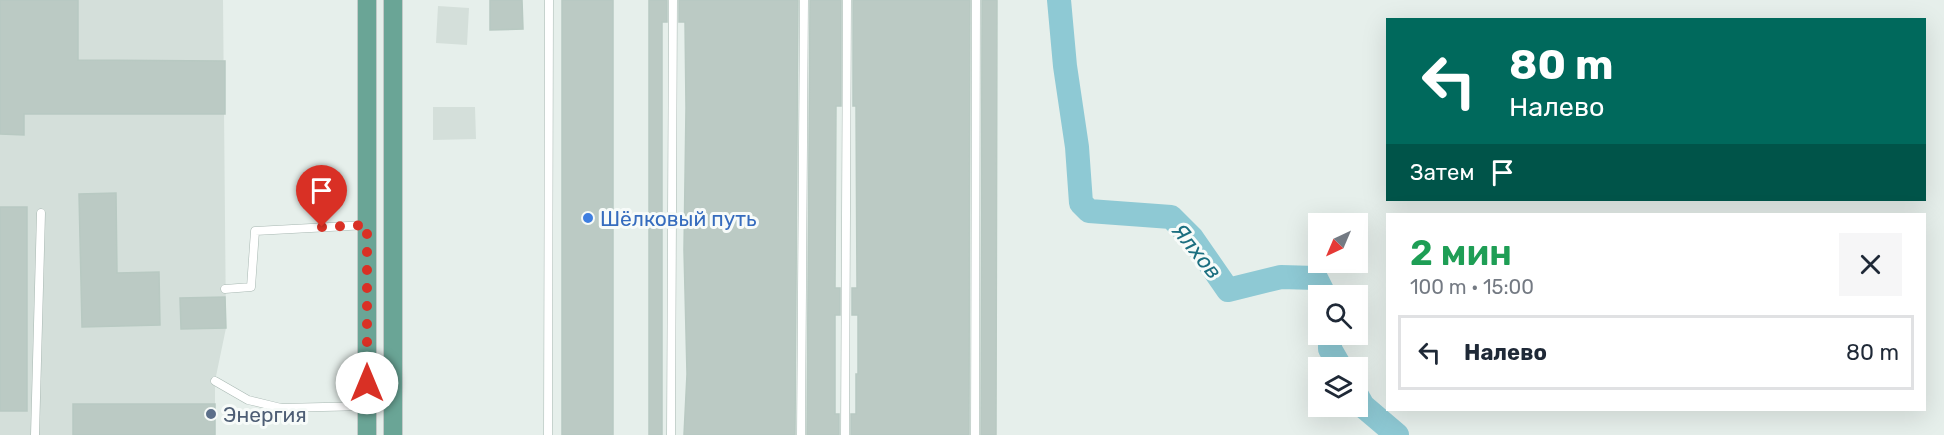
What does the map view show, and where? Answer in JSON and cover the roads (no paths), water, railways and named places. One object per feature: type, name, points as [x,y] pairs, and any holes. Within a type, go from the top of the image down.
[{"type":"main road","points":[[367,0],[367,435]]},
{"type":"main road","points":[[393,0],[393,435]]},
{"type":"main road","points":[[367,86],[373,98],[380,101],[387,97],[393,85]]},
{"type":"lane","points":[[548,435],[549,0]]},
{"type":"lane","points":[[671,435],[673,0]]},
{"type":"lane","points":[[801,435],[804,0]]},
{"type":"lane","points":[[845,435],[847,0]]},
{"type":"lane","points":[[975,435],[976,0]]},
{"type":"lane","points":[[35,435],[41,213]]},
{"type":"lane","points":[[225,289],[251,286],[255,231],[367,225]]},
{"type":"lane","points":[[215,381],[248,400],[281,408],[367,406]]},
{"type":"waterway","name":"Ялхов","points":[[1059,0],[1065,66],[1077,147],[1081,203],[1089,211],[1171,217],[1192,238],[1228,290],[1281,277],[1316,278],[1320,285]]},
{"type":"waterway","name":"Ялхов","points":[[1330,345],[1335,357]]},
{"type":"waterway","name":"Ялхов","points":[[1368,410],[1397,435]]},
{"type":"place","name":"Шёлковый путь","points":[[588,218]]},
{"type":"place","name":"Энергия","points":[[211,414]]}]
